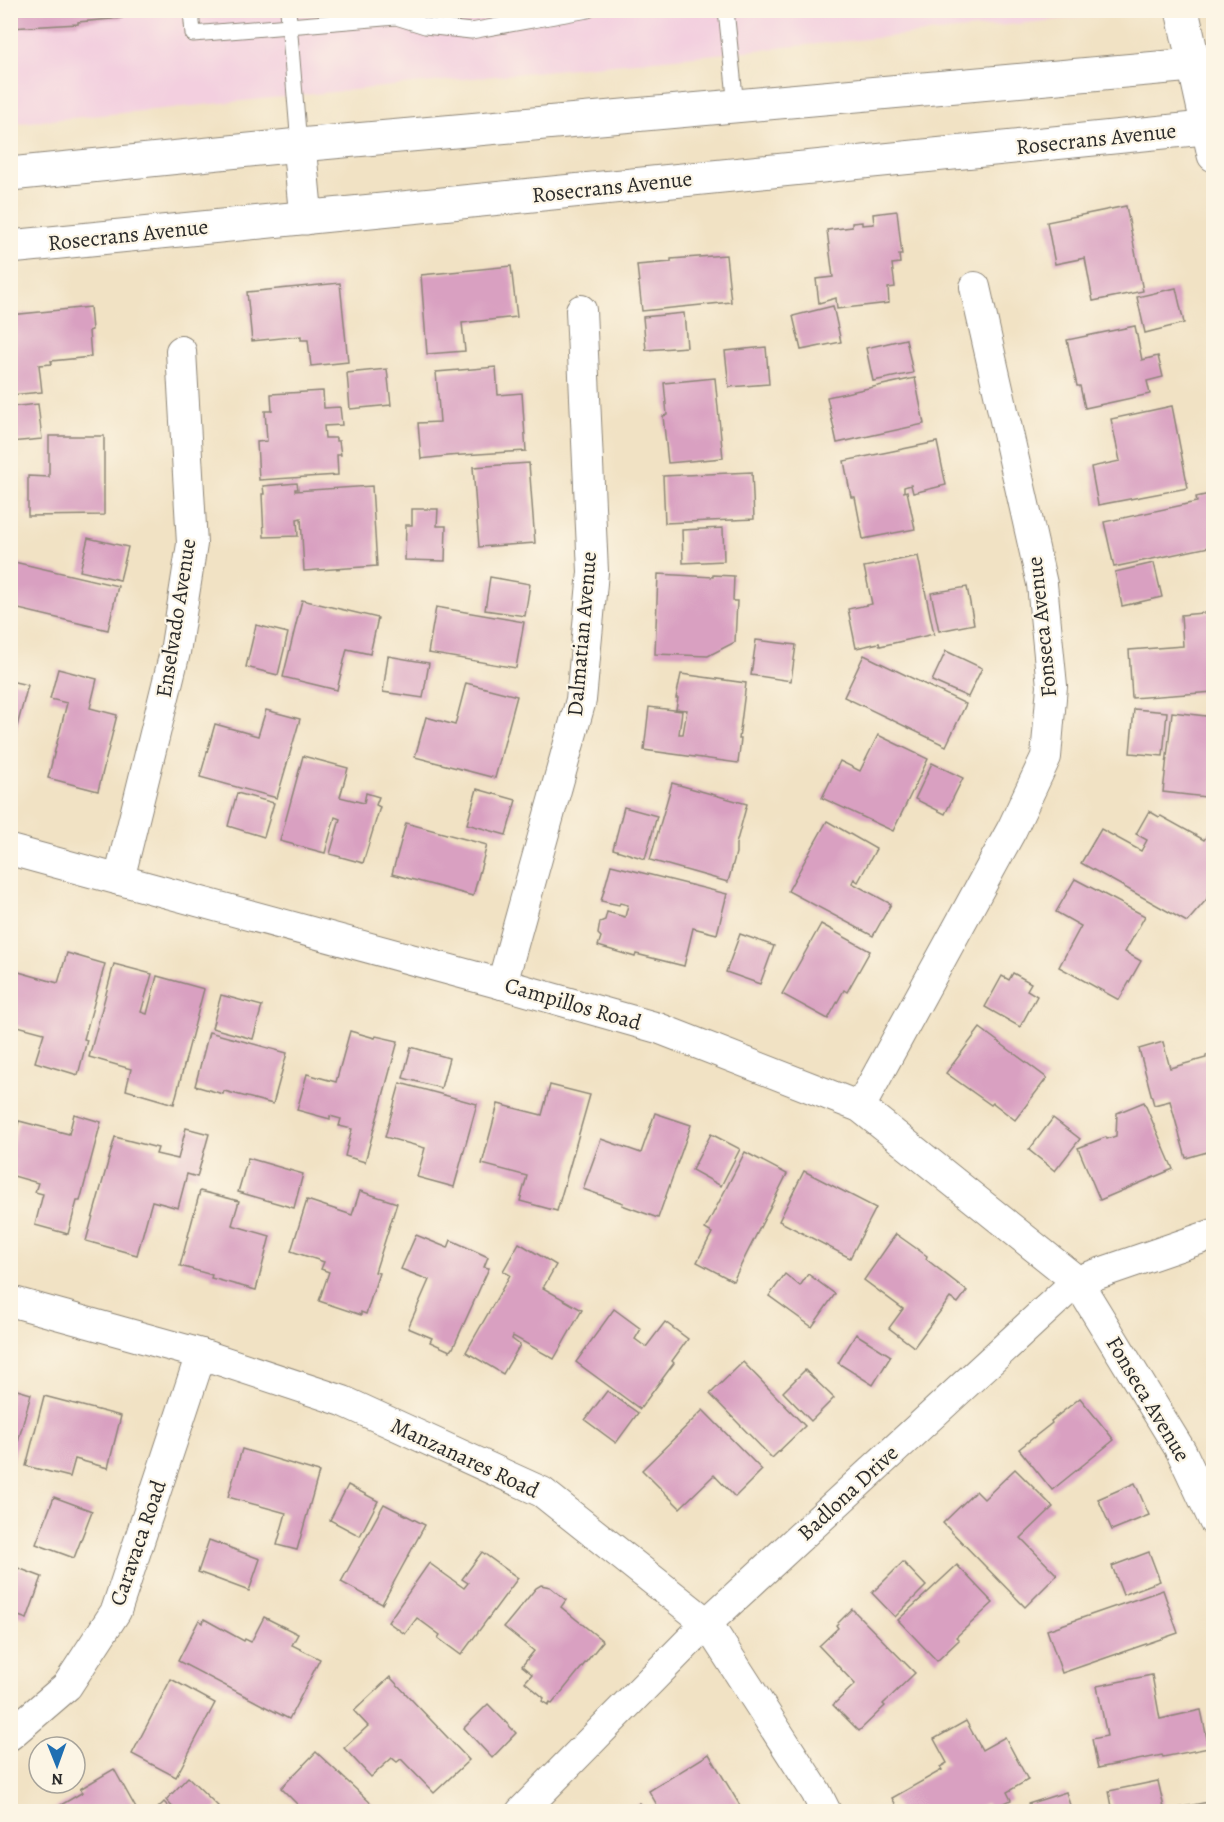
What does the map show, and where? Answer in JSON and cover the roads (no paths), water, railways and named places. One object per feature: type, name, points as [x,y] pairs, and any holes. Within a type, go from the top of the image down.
[{"type":"main road","points":[[1182,10],[1204,64],[1211,137]]},
{"type":"main road","points":[[10,174],[299,145],[1204,64]]},
{"type":"main road","name":"Rosecrans Avenue","points":[[10,247],[306,218],[1211,137]]},
{"type":"main road","points":[[299,145],[306,218]]},
{"type":"street","name":"Fonseca Avenue","points":[[860,1107],[1012,829],[1046,757],[1052,686],[1042,584],[975,287]]},
{"type":"street","name":"Dalmatian Avenue","points":[[502,984],[581,700],[593,572],[580,310]]},
{"type":"street","name":"Enselvado Avenue","points":[[120,880],[176,652],[192,544],[181,351]]},
{"type":"street","name":"Campillos Road","points":[[10,850],[658,1028],[860,1107],[1077,1281]]},
{"type":"street","name":"Badlona Drive","points":[[521,1812],[707,1623],[1077,1281],[1214,1234]]},
{"type":"street","name":"Fonseca Avenue","points":[[1077,1281],[1181,1451],[1214,1521]]},
{"type":"street","name":"Manzanares Road","points":[[10,1301],[201,1354],[344,1401],[542,1492],[707,1623],[816,1792],[826,1812]]},
{"type":"street","name":"Caravaca Road","points":[[10,1735],[67,1686],[116,1611],[201,1354]]},
{"type":"lane","points":[[191,10],[193,34],[289,27],[396,14],[425,26],[471,31],[588,10]]},
{"type":"lane","points":[[288,10],[299,145]]},
{"type":"lane","points":[[726,10],[736,106]]}]
